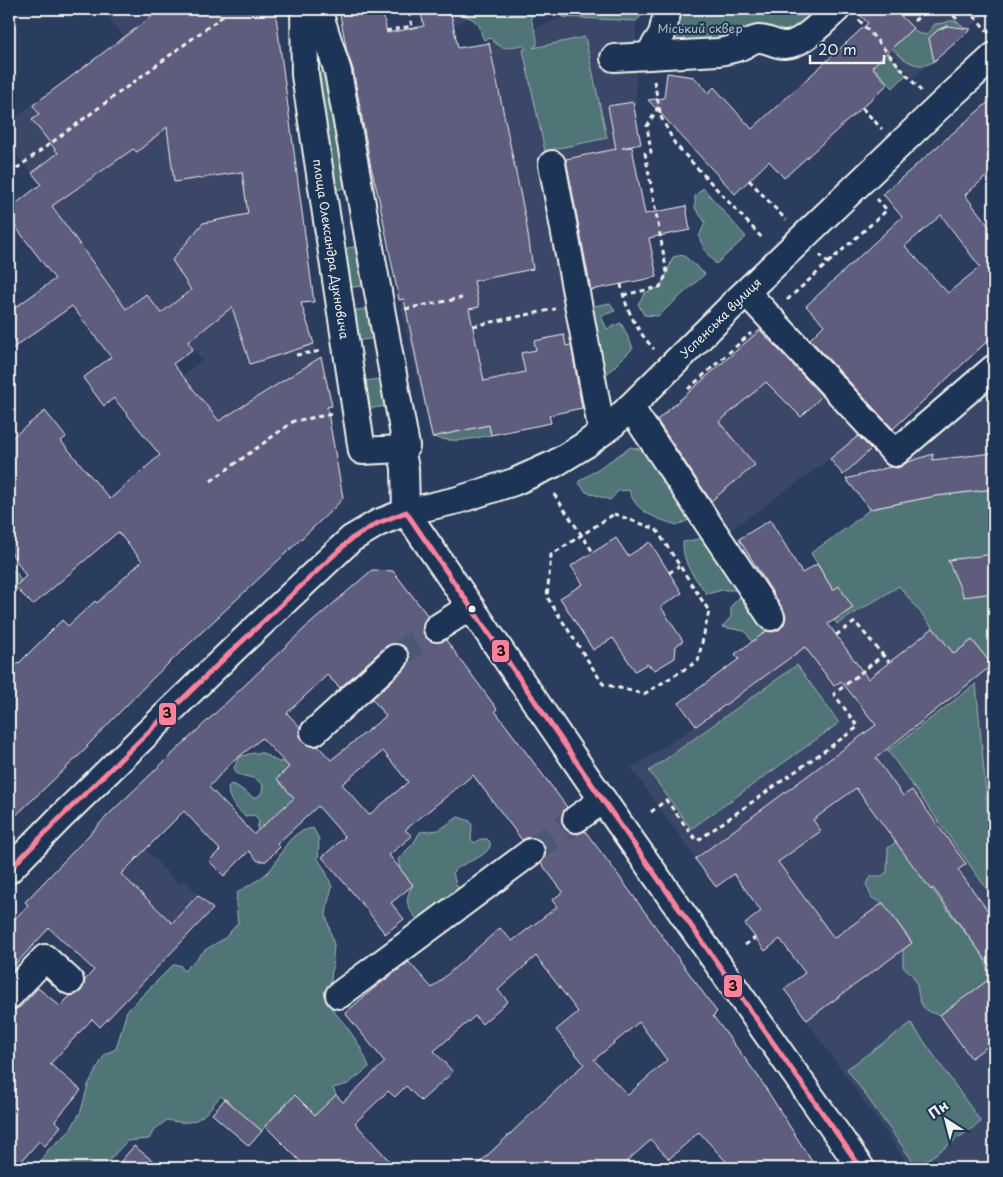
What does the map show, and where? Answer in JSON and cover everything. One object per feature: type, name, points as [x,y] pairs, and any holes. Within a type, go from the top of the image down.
[{"type":"street","name":"площа Олександра Духновича","points":[[304,9],[305,75],[362,451],[401,449]]},
{"type":"street","points":[[318,9],[338,72],[406,446],[401,449],[406,512],[603,800],[861,1168]]},
{"type":"street","points":[[659,55],[668,9]]},
{"type":"street","points":[[614,58],[718,52],[761,39],[776,44],[795,44],[845,12]]},
{"type":"street","name":"Успенська вулиця","points":[[9,870],[234,649],[351,539],[378,523],[406,512],[458,500],[514,482],[554,464],[602,432],[940,106],[994,47]]},
{"type":"street","points":[[552,164],[602,432]]},
{"type":"street","points":[[746,292],[894,453],[994,368]]},
{"type":"street","points":[[636,401],[771,617]]},
{"type":"street","points":[[437,628],[470,607]]},
{"type":"street","points":[[314,732],[396,658]]},
{"type":"street","points":[[576,819],[603,800]]},
{"type":"street","points":[[339,995],[532,852]]},
{"type":"street","points":[[9,996],[45,958],[70,981]]},
{"type":"path","points":[[96,9],[100,14],[108,9]]},
{"type":"path","points":[[386,31],[412,26],[408,9]]},
{"type":"path","points":[[762,14],[772,9]]},
{"type":"path","points":[[914,21],[928,9]]},
{"type":"path","points":[[947,9],[956,18],[967,9],[994,47]]},
{"type":"path","points":[[845,12],[940,106]]},
{"type":"path","points":[[9,174],[223,16]]},
{"type":"path","points":[[659,55],[654,80],[661,117],[675,144],[761,236]]},
{"type":"path","points":[[623,295],[660,287],[667,273],[645,153],[651,152],[646,126],[659,106]]},
{"type":"path","points":[[862,108],[887,134]]},
{"type":"path","points":[[749,180],[790,224]]},
{"type":"path","points":[[828,263],[887,210],[875,197]]},
{"type":"path","points":[[621,284],[624,301],[644,339],[670,368]]},
{"type":"path","points":[[402,309],[462,298]]},
{"type":"path","points":[[472,326],[562,307]]},
{"type":"path","points":[[211,481],[294,421],[336,413]]},
{"type":"path","points":[[554,494],[593,552]]},
{"type":"path","points":[[614,514],[656,529],[709,611],[698,660],[644,694],[602,684],[547,597],[551,555],[582,535],[614,514]]},
{"type":"path","points":[[669,573],[679,566]]},
{"type":"path","points":[[836,635],[855,622],[889,662]]},
{"type":"path","points":[[651,812],[666,800],[697,841],[858,727],[834,694],[883,655]]},
{"type":"path","points":[[745,945],[755,938]]},
{"type":"shaded area","points":[[102,9],[275,9],[314,302],[301,304],[318,357],[322,357],[332,406],[327,407],[343,498],[153,678],[124,650],[142,561],[124,539],[152,516],[185,416],[203,401],[183,376],[202,360],[175,325],[166,320],[147,294],[126,309],[51,208],[57,202],[9,146],[9,137],[11,136],[9,133],[9,122],[124,37]]},
{"type":"shaded area","points":[[450,9],[485,9],[453,26]]},
{"type":"shaded area","points":[[853,9],[992,9],[963,34],[947,26],[938,30],[931,39],[937,57],[913,78]]},
{"type":"shaded area","points":[[563,17],[636,21],[636,103],[609,106],[616,149],[557,160],[587,407],[550,415],[551,423],[491,435],[489,425],[432,437],[399,300],[499,96],[489,43],[519,35]]},
{"type":"shaded area","points":[[769,319],[895,455],[932,444],[932,437],[994,382],[994,489],[936,496],[870,509],[830,459],[724,535],[648,426]]},
{"type":"shaded area","points":[[899,586],[954,654],[972,640],[992,665],[994,709],[994,1041],[990,1044],[994,1051],[994,1168],[911,1168],[784,989],[805,973],[780,940],[765,951],[745,924],[761,911],[734,874],[716,887],[631,768],[696,726],[831,628]]},
{"type":"shaded area","points":[[145,849],[179,884],[183,879],[213,909],[164,959],[62,864]]},
{"type":"green space","points":[[457,9],[534,9],[531,18],[537,45],[533,48],[585,37],[607,138],[545,151],[523,50],[526,49],[522,45],[508,48],[501,47],[490,38],[484,40],[478,24],[461,14]]},
{"type":"green space","points":[[551,9],[649,9],[636,21],[563,17]]},
{"type":"green space","name":"Міський сквер","points":[[662,9],[837,9],[802,40],[713,48],[655,39]]},
{"type":"green space","points":[[956,21],[968,31],[964,35],[956,29],[949,27],[936,31],[931,43],[938,58],[926,65],[914,64],[902,58],[892,48],[913,28],[917,33],[926,35],[935,24]]},
{"type":"green space","points":[[865,27],[906,75],[893,88],[849,41]]},
{"type":"green space","points":[[337,69],[358,185],[323,193],[305,75]]},
{"type":"green space","points":[[703,188],[746,237],[716,264],[705,251],[699,237],[705,222],[695,208],[695,196]]},
{"type":"green space","points":[[366,245],[372,284],[342,289],[335,250]]},
{"type":"green space","points":[[683,255],[705,274],[658,316],[644,315],[638,304],[645,293],[660,287],[673,257]]},
{"type":"green space","points":[[610,303],[615,311],[601,316],[607,329],[621,323],[633,348],[600,381],[584,308]]},
{"type":"green space","points":[[377,307],[382,337],[349,342],[345,312]]},
{"type":"green space","points":[[384,378],[388,406],[364,409],[360,382]]},
{"type":"green space","points":[[489,425],[491,435],[462,440],[432,437]]},
{"type":"green space","points":[[631,447],[647,451],[691,519],[677,525],[669,523],[648,514],[636,504],[629,490],[618,491],[610,500],[586,492],[578,482]]},
{"type":"green space","points":[[994,489],[994,697],[992,665],[972,640],[954,654],[899,586],[837,624],[832,617],[831,587],[811,553],[870,509],[936,496]]},
{"type":"green space","points":[[703,538],[737,590],[722,590],[707,594],[694,576],[685,558],[683,542]]},
{"type":"green space","points":[[9,568],[17,573],[21,581],[9,593]]},
{"type":"green space","points":[[741,596],[765,633],[752,642],[745,631],[722,627],[731,617],[731,606]]},
{"type":"green space","points":[[797,665],[839,723],[691,829],[649,771]]},
{"type":"green space","points":[[976,684],[994,880],[994,899],[888,751]]},
{"type":"green space","points":[[253,753],[263,753],[278,762],[297,760],[277,778],[294,798],[263,836],[257,829],[259,821],[255,815],[245,816],[233,803],[228,792],[228,787],[231,784],[254,798],[262,792],[263,785],[256,779],[237,774],[234,768],[239,757]]},
{"type":"green space","points":[[458,817],[470,821],[472,825],[471,840],[475,843],[480,839],[487,839],[490,842],[490,847],[478,858],[453,872],[456,885],[460,888],[465,888],[424,926],[411,912],[409,907],[409,891],[413,885],[400,869],[398,859],[413,844],[420,832],[439,830]]},
{"type":"green space","points":[[313,828],[319,839],[318,859],[332,887],[326,915],[334,945],[331,1008],[353,1036],[362,1050],[369,1067],[348,1084],[333,1088],[336,1095],[326,1105],[321,1121],[295,1095],[262,1131],[220,1096],[209,1110],[198,1119],[186,1122],[167,1120],[154,1130],[149,1139],[127,1141],[102,1168],[38,1167],[48,1150],[69,1132],[81,1111],[88,1085],[105,1054],[116,1049],[127,1011],[173,965],[180,965],[184,971],[205,950],[225,938],[238,923],[237,893],[260,879],[273,867],[290,840],[303,831]]},
{"type":"green space","points":[[896,842],[983,956],[987,968],[988,981],[940,1015],[929,1012],[923,1006],[914,978],[903,967],[903,949],[912,942],[883,903],[872,898],[866,884],[872,876],[882,876],[887,872],[888,848]]},
{"type":"green space","points":[[911,1023],[981,1122],[917,1167],[847,1069]]},
{"type":"building","points":[[162,9],[275,9],[314,302],[301,303],[314,344],[250,364],[232,307],[188,342],[193,349],[173,364],[219,421],[321,357],[332,406],[327,407],[343,498],[153,678],[88,747],[9,822],[9,673],[62,620],[68,626],[95,601],[97,603],[142,561],[118,532],[33,605],[15,587],[26,576],[9,549],[9,440],[45,411],[66,437],[61,441],[110,499],[160,455],[114,398],[104,406],[83,378],[111,357],[72,306],[9,351],[9,312],[55,279],[9,218],[9,209],[41,184],[32,173],[58,153],[32,120],[39,114],[33,105]],"holes":[[[167,127],[174,182],[242,172],[248,214],[203,223],[172,260],[191,290],[161,313],[146,294],[126,309],[52,206],[133,149],[137,152]]]},
{"type":"building","points":[[339,9],[382,9],[387,33],[424,26],[420,9],[450,9],[458,48],[489,43],[526,221],[533,269],[474,281],[479,307],[469,309],[484,381],[525,372],[521,353],[536,350],[534,341],[564,335],[566,346],[571,345],[582,408],[549,415],[551,423],[491,435],[489,425],[432,437],[404,299],[399,300],[353,69],[347,52]]},
{"type":"building","points":[[854,9],[894,9],[913,28],[872,67],[888,84],[784,178],[769,161],[735,194],[648,100],[664,98],[667,73],[694,77],[708,93],[714,87],[752,129],[868,23]]},
{"type":"building","points":[[947,26],[971,29],[934,61],[929,38],[938,30]]},
{"type":"building","points":[[994,97],[994,149],[987,156],[994,165],[994,170],[965,195],[994,233],[994,335],[893,429],[810,339],[824,325],[806,306],[902,217],[883,194]],"holes":[[[941,215],[980,267],[948,293],[905,246]]]},
{"type":"building","points":[[633,102],[641,144],[622,148],[632,147],[645,214],[686,206],[690,230],[649,238],[657,277],[591,290],[566,159],[616,149],[608,106]]},
{"type":"building","points":[[760,330],[822,396],[801,417],[766,382],[719,422],[755,465],[711,501],[657,420]]},
{"type":"building","points":[[858,436],[871,449],[843,475],[830,459]]},
{"type":"building","points":[[994,453],[994,489],[936,496],[870,509],[846,479],[890,467],[898,468],[908,462],[933,454],[932,460]]},
{"type":"building","points":[[770,520],[802,573],[817,564],[833,590],[839,586],[853,608],[828,624],[868,679],[933,628],[954,654],[972,640],[992,665],[876,758],[903,796],[912,790],[966,864],[958,870],[994,919],[994,971],[933,888],[931,890],[856,788],[813,820],[821,831],[778,862],[834,938],[883,903],[912,943],[807,1020],[784,989],[805,973],[780,939],[765,951],[745,924],[761,911],[734,874],[716,887],[695,859],[876,725],[841,681],[834,686],[805,647],[696,726],[679,703],[739,659],[735,654],[767,631],[779,630],[784,624],[786,616],[783,609],[739,539]]},
{"type":"building","points":[[616,538],[628,556],[650,542],[682,593],[661,607],[683,641],[676,646],[675,658],[655,670],[647,664],[635,671],[613,638],[593,650],[560,598],[583,584],[571,566]]},
{"type":"building","points":[[994,554],[994,593],[964,597],[948,560]]},
{"type":"building","points":[[372,570],[393,571],[428,616],[422,628],[425,636],[437,643],[446,640],[497,709],[495,711],[567,807],[563,812],[561,820],[564,827],[570,833],[578,834],[585,831],[616,872],[717,1012],[713,1016],[758,1076],[816,1168],[732,1168],[699,1132],[669,1159],[651,1140],[619,1168],[474,1168],[584,1064],[556,1030],[578,1012],[536,956],[498,990],[508,1001],[482,1024],[475,1016],[434,1051],[453,1072],[421,1101],[406,1086],[395,1097],[388,1091],[355,1123],[396,1168],[307,1168],[265,1126],[295,1095],[315,1115],[336,1095],[343,1102],[385,1062],[345,1013],[409,962],[432,988],[500,928],[512,941],[557,907],[552,900],[563,892],[541,863],[546,851],[543,843],[536,838],[529,837],[522,840],[473,775],[405,830],[412,836],[389,855],[413,885],[391,903],[404,919],[385,934],[322,857],[345,837],[318,806],[277,844],[280,847],[266,861],[258,861],[249,851],[224,876],[209,861],[220,850],[184,811],[121,874],[172,923],[198,895],[213,909],[100,1027],[92,1019],[50,1064],[81,1090],[55,1121],[61,1126],[45,1146],[39,1141],[20,1163],[9,1154],[9,1011],[20,1007],[38,988],[60,1006],[70,996],[81,991],[85,980],[94,970],[49,928],[13,967],[14,969],[9,974],[9,925],[28,905],[25,902],[109,814],[304,629]],"holes":[[[391,644],[399,644],[406,648],[409,654],[409,662],[405,669],[372,699],[386,716],[331,760],[318,746],[310,746],[303,742],[300,736],[300,727],[287,713],[327,675],[340,688],[385,647]],[[262,738],[289,767],[277,779],[294,798],[254,834],[209,787],[228,766]],[[383,751],[408,782],[369,815],[342,784]],[[639,1022],[667,1060],[628,1095],[594,1060]]]},
{"type":"building","points":[[994,976],[994,1042],[971,1058],[940,1015]]},
{"type":"building","points":[[225,1099],[262,1131],[249,1146],[212,1114]]},
{"type":"building","points":[[134,1146],[162,1168],[115,1168]]},
{"type":"tunnel","points":[[395,658],[437,628]]},
{"type":"tunnel","points":[[531,852],[576,819]]},
{"type":"transit line","name":"3","points":[[9,870],[234,649],[351,539],[378,523],[406,512],[586,776],[861,1168]]}]
